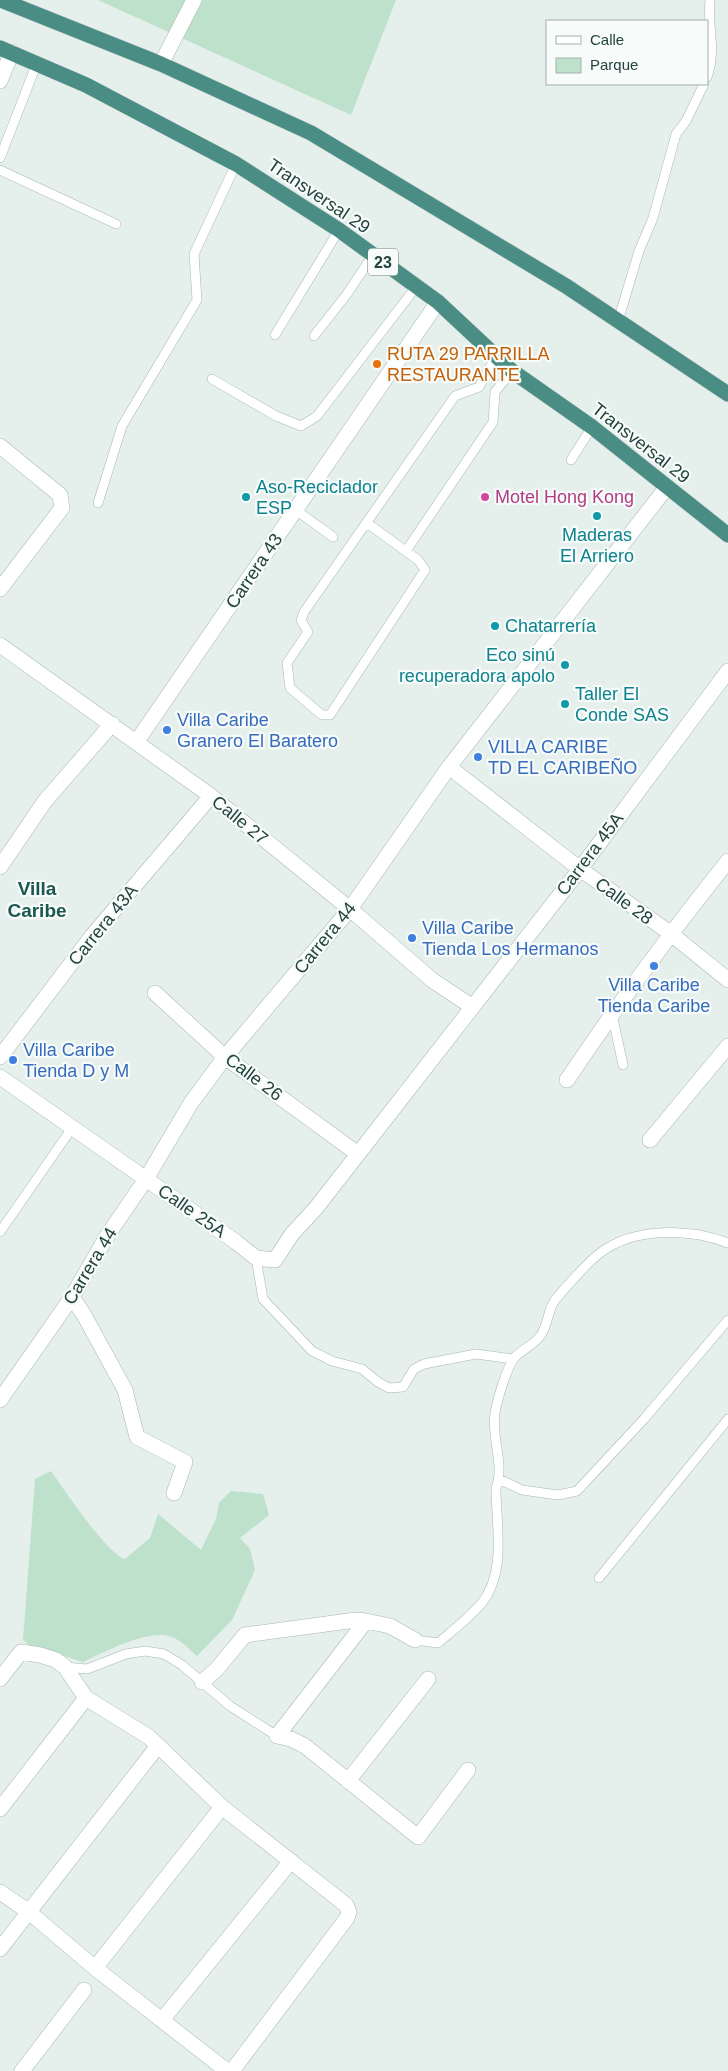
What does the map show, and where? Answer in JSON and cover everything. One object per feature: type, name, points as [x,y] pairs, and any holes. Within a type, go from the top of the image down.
[{"type":"highway","points":[[1,0],[161,64],[311,133],[566,286],[728,394]]},
{"type":"highway","name":"Transversal 29","points":[[6,50],[86,85],[236,164],[339,230],[438,302],[512,371],[592,427],[728,535]]},
{"type":"street","points":[[176,35],[184,0]]},
{"type":"street","points":[[161,64],[194,0]]},
{"type":"street","points":[[0,81],[6,50]]},
{"type":"street","name":"Carrera 43","points":[[137,741],[438,302]]},
{"type":"street","points":[[0,446],[60,495],[62,508],[0,589]]},
{"type":"street","name":"Carrera 44","points":[[0,1400],[72,1297],[107,1236],[146,1179],[190,1103],[225,1057],[350,909],[449,767],[667,487]]},
{"type":"street","name":"Calle 27","points":[[0,645],[137,741],[211,796],[350,909],[432,980],[471,1006]]},
{"type":"street","name":"Carrera 45A","points":[[358,1154],[471,1006],[580,869],[728,671]]},
{"type":"street","points":[[0,867],[45,802],[112,724]]},
{"type":"street","name":"Calle 28","points":[[449,767],[580,869],[670,933],[728,980]]},
{"type":"street","name":"Carrera 43A","points":[[0,1057],[92,936],[211,796]]},
{"type":"street","points":[[567,1080],[670,933],[728,861]]},
{"type":"street","name":"Calle 26","points":[[155,993],[225,1057],[358,1154]]},
{"type":"street","points":[[650,1140],[728,1046]]},
{"type":"street","name":"Calle 25A","points":[[0,1078],[236,1242],[256,1258]]},
{"type":"street","points":[[256,1258],[275,1260],[292,1234],[316,1208],[358,1154]]},
{"type":"street","points":[[72,1297],[84,1315],[125,1390],[137,1437],[185,1462],[174,1493]]},
{"type":"street","points":[[202,1682],[216,1670],[245,1636],[356,1620],[390,1626],[415,1640]]},
{"type":"street","points":[[366,1622],[277,1736],[291,1739],[304,1746],[418,1837],[468,1770]]},
{"type":"street","points":[[0,1678],[21,1652],[40,1654],[56,1660],[65,1667],[86,1698],[150,1737],[157,1747],[168,1754],[222,1807],[346,1906],[350,1912],[232,2071]]},
{"type":"street","points":[[348,1781],[428,1679]]},
{"type":"street","points":[[0,1808],[86,1698]]},
{"type":"street","points":[[0,1949],[157,1747]]},
{"type":"street","points":[[95,1968],[222,1807]]},
{"type":"street","points":[[162,2020],[290,1861]]},
{"type":"street","points":[[0,1892],[29,1912],[95,1968],[227,2071]]},
{"type":"street","points":[[22,2071],[84,1990]]},
{"type":"lane","points":[[708,72],[712,53],[709,21],[710,0]]},
{"type":"lane","points":[[0,158],[37,64]]},
{"type":"lane","points":[[618,321],[639,251],[653,218],[676,134],[686,122],[704,85]]},
{"type":"lane","points":[[98,504],[122,426],[197,300],[194,254],[236,164]]},
{"type":"lane","points":[[0,170],[116,224]]},
{"type":"lane","points":[[275,335],[339,230]]},
{"type":"lane","points":[[314,336],[347,294],[373,255]]},
{"type":"lane","points":[[212,379],[276,416],[301,426],[317,416],[416,286]]},
{"type":"lane","points":[[367,523],[418,560],[425,570],[330,714],[322,714],[290,688],[287,663],[308,632],[302,620],[304,612],[455,396],[479,386],[496,357]]},
{"type":"lane","points":[[406,551],[493,422],[495,392],[512,371]]},
{"type":"lane","points":[[570,460],[592,427]]},
{"type":"lane","points":[[296,510],[333,537]]},
{"type":"lane","points":[[612,1014],[623,1065]]},
{"type":"lane","points":[[0,1232],[72,1128]]},
{"type":"lane","points":[[415,1640],[438,1643],[482,1602],[490,1586],[498,1552],[496,1488],[500,1479],[494,1436],[495,1413],[509,1365],[513,1359],[532,1346],[542,1333],[554,1301],[600,1253],[628,1239],[672,1233],[728,1243]]},
{"type":"lane","points":[[256,1258],[263,1299],[312,1350],[332,1360],[362,1369],[389,1388],[403,1387],[414,1369],[424,1364],[476,1354],[513,1359]]},
{"type":"lane","points":[[500,1479],[522,1490],[558,1495],[578,1491],[644,1419],[728,1320]]},
{"type":"lane","points":[[599,1578],[728,1419]]},
{"type":"lane","points":[[65,1667],[87,1669],[126,1654],[146,1651],[164,1654],[182,1665],[230,1706],[277,1736]]},
{"type":"green space","points":[[98,0],[396,0],[351,115]]},
{"type":"green space","points":[[51,1471],[97,1533],[108,1546],[125,1559],[150,1538],[158,1514],[201,1550],[216,1519],[219,1503],[231,1491],[263,1494],[269,1515],[240,1538],[250,1549],[255,1570],[232,1620],[197,1656],[179,1640],[163,1635],[127,1642],[83,1662],[29,1645],[23,1640],[35,1479]]},
{"type":"place","name":"RUTA 29 PARRILLA RESTAURANTE","points":[[377,364]]},
{"type":"place","name":"Aso-Reciclador ESP","points":[[246,497]]},
{"type":"place","name":"Motel Hong Kong","points":[[485,497]]},
{"type":"place","name":"Maderas El Arriero","points":[[597,516]]},
{"type":"place","name":"Chatarrería","points":[[495,626]]},
{"type":"place","name":"Eco sinú recuperadora apolo","points":[[565,665]]},
{"type":"place","name":"Taller El Conde SAS","points":[[565,704]]},
{"type":"place","name":"Villa Caribe Granero El Baratero","points":[[167,730]]},
{"type":"place","name":"VILLA CARIBE TD EL CARIBEÑO","points":[[478,757]]},
{"type":"place","name":"Villa Caribe Tienda Los Hermanos","points":[[412,938]]},
{"type":"place","name":"Villa Caribe Tienda Caribe","points":[[654,966]]},
{"type":"place","name":"Villa Caribe Tienda D y M","points":[[13,1060]]},
{"type":"district","name":"Villa Caribe","points":[[37,899]]}]
